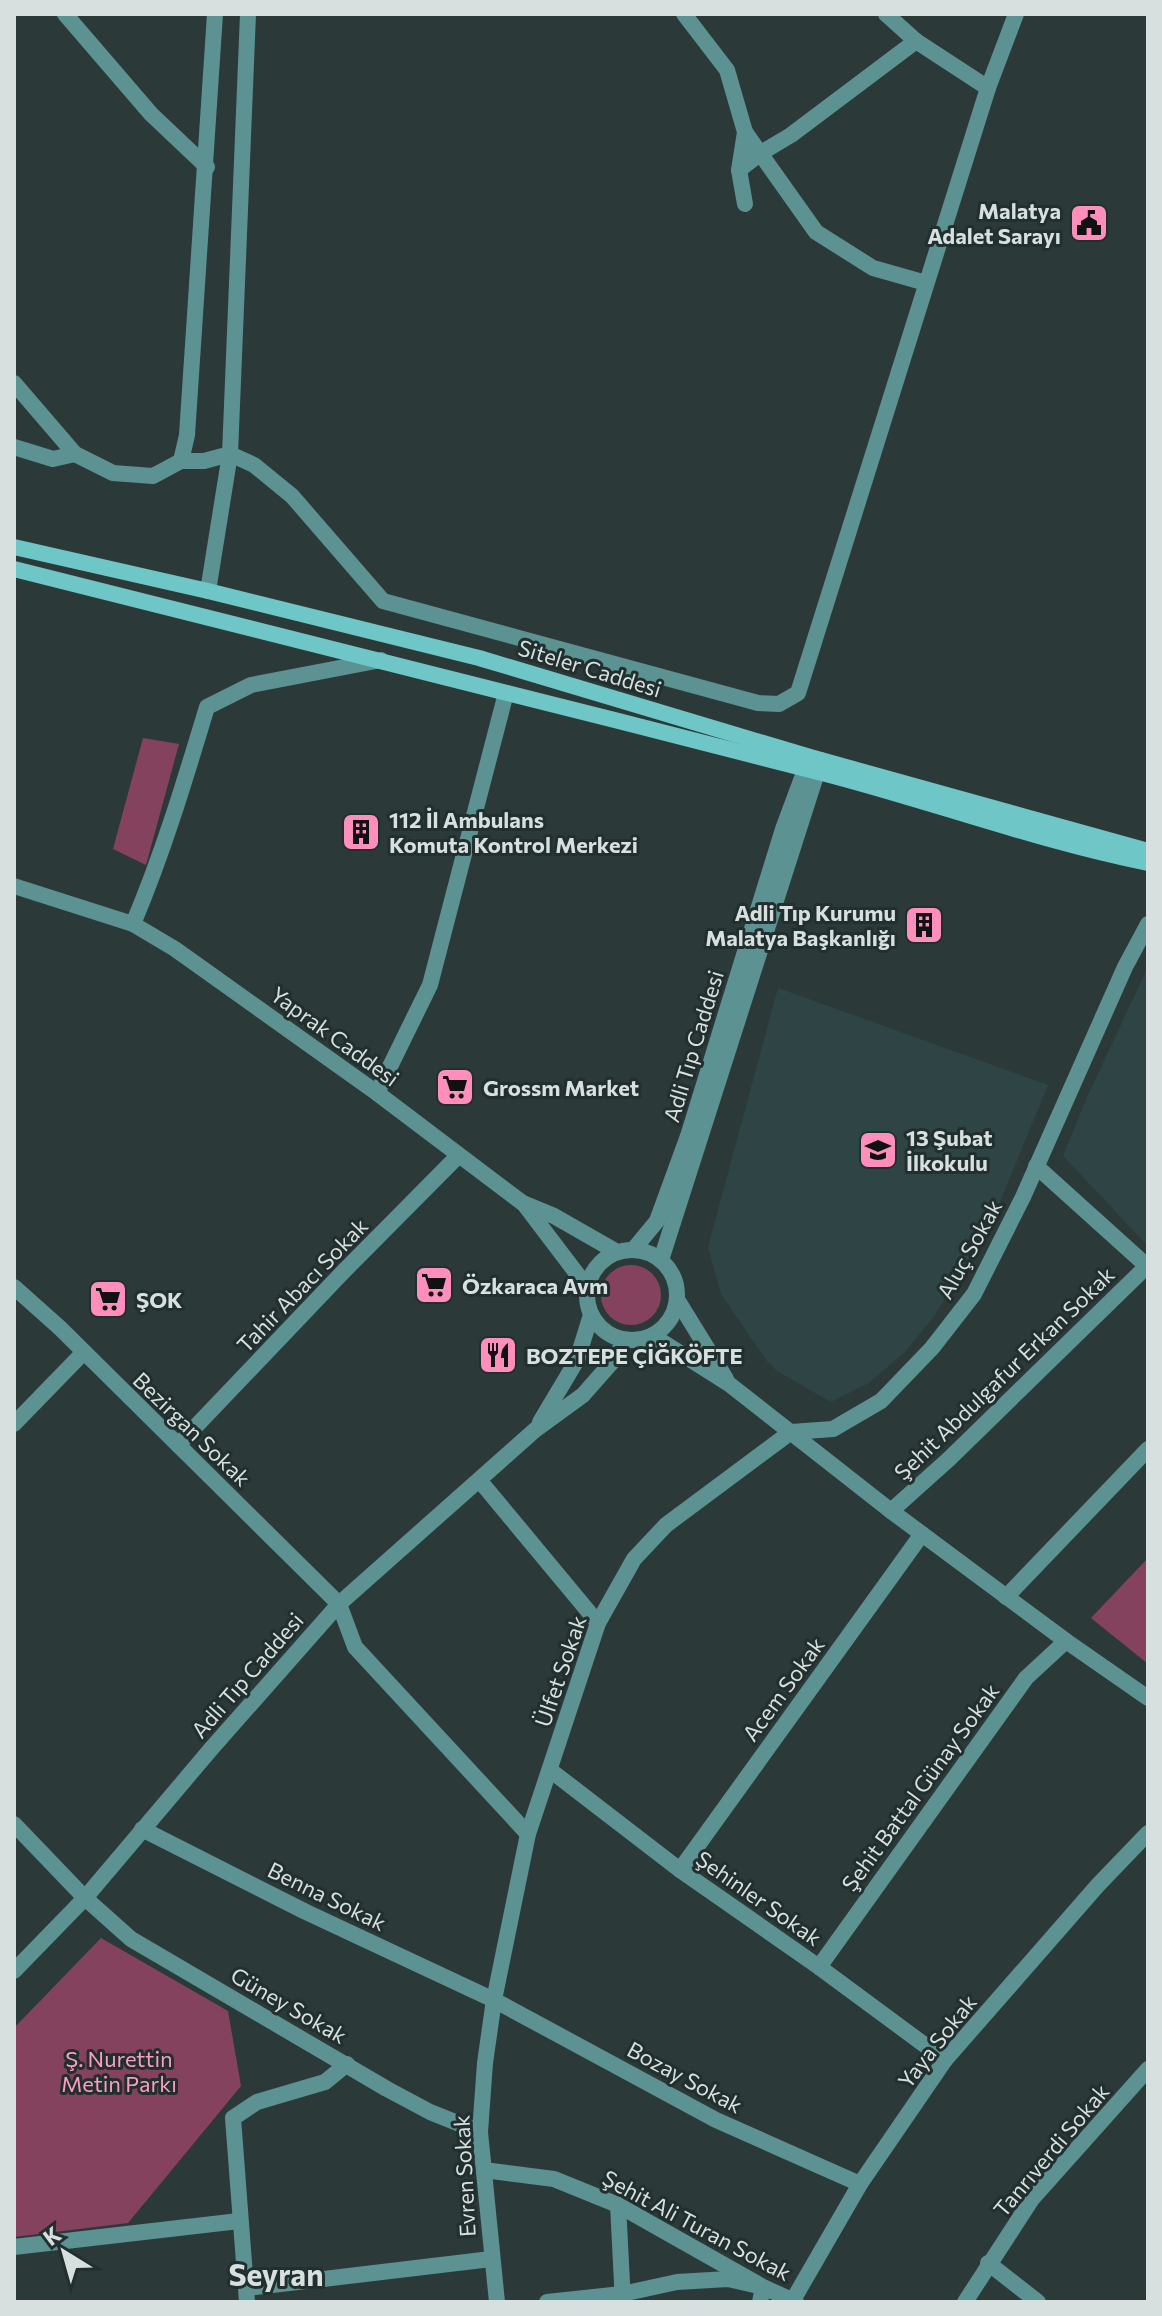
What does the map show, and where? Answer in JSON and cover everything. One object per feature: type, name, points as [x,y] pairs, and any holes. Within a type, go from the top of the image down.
[{"type":"main road","name":"Siteler Caddesi","points":[[14,547],[479,658],[1089,851],[1148,863]]},
{"type":"main road","name":"Siteler Caddesi","points":[[14,569],[506,693],[813,765],[1148,851]]},
{"type":"street","points":[[65,14],[151,114],[207,167]]},
{"type":"street","points":[[181,461],[187,435],[215,14]]},
{"type":"street","points":[[208,591],[230,454],[248,14]]},
{"type":"street","points":[[684,14],[727,70],[745,132],[816,232],[873,268],[926,283]]},
{"type":"street","points":[[886,14],[916,41],[988,88]]},
{"type":"street","points":[[14,383],[75,454],[113,473],[153,476],[181,461],[204,461],[230,454],[254,465],[292,496],[383,601],[758,703],[779,704],[798,693],[988,88],[1016,14]]},
{"type":"street","points":[[739,170],[916,41]]},
{"type":"street","points":[[745,132],[739,170],[745,204]]},
{"type":"street","points":[[14,447],[53,459],[75,454]]},
{"type":"street","points":[[133,924],[181,794],[207,707],[251,685],[382,660]]},
{"type":"street","points":[[377,1093],[430,985],[506,693]]},
{"type":"street","name":"Adli Tıp Caddesi","points":[[535,1430],[577,1360],[591,1315],[587,1287],[593,1272],[603,1260],[625,1251],[657,1221],[688,1136],[783,829],[813,765]]},
{"type":"street","name":"Adli Tıp Caddesi","points":[[661,1260],[813,765]]},
{"type":"street","name":"Yaprak Caddesi","points":[[14,886],[133,924],[175,949],[377,1093],[524,1204],[587,1287]]},
{"type":"street","name":"Aluç Sokak","points":[[791,1432],[833,1429],[881,1401],[932,1348],[974,1294],[1036,1166],[1125,967],[1148,924]]},
{"type":"street","name":"Tahir Abacı Sokak","points":[[178,1445],[458,1156]]},
{"type":"street","points":[[1036,1166],[1148,1266]]},
{"type":"street","points":[[524,1204],[625,1251],[648,1252],[672,1272],[678,1301],[665,1327],[653,1336],[625,1340],[599,1327],[591,1315]]},
{"type":"street","name":"Şehit Abdulgafur Erkan Sokak","points":[[891,1511],[1148,1266]]},
{"type":"street","name":"Bezirgan Sokak","points":[[14,1287],[339,1604]]},
{"type":"street","points":[[678,1301],[729,1384]]},
{"type":"street","points":[[653,1336],[729,1384],[891,1511],[1148,1698]]},
{"type":"street","name":"Adli Tıp Caddesi","points":[[14,1971],[85,1898],[339,1604],[535,1430],[583,1395],[612,1362],[625,1340]]},
{"type":"street","points":[[14,1424],[83,1353]]},
{"type":"street","name":"Ülfet Sokak","points":[[494,2000],[528,1834],[598,1623],[634,1559],[666,1525],[791,1432]]},
{"type":"street","points":[[1006,1597],[1148,1449]]},
{"type":"street","points":[[480,1481],[598,1623]]},
{"type":"street","name":"Acem Sokak","points":[[680,1870],[922,1534]]},
{"type":"street","points":[[339,1604],[355,1647],[528,1834]]},
{"type":"street","name":"Şehit Battal Günay Sokak","points":[[819,1967],[1026,1678],[1066,1641]]},
{"type":"street","name":"Şehinler Sokak","points":[[550,1770],[680,1870],[945,2060]]},
{"type":"street","name":"Güney Sokak","points":[[14,1824],[85,1898],[131,1939],[430,2112],[480,2132]]},
{"type":"street","name":"Benna Sokak","points":[[142,1829],[306,1912],[494,2000]]},
{"type":"street","name":"Yaya Sokak","points":[[794,2301],[860,2184],[945,2060],[1098,1885],[1148,1833]]},
{"type":"street","name":"Evren Sokak","points":[[494,2000],[480,2132],[497,2302]]},
{"type":"street","name":"Bozay Sokak","points":[[494,2000],[716,2120],[860,2184]]},
{"type":"street","points":[[347,2064],[325,2082],[257,2102],[233,2118],[247,2295],[491,2259]]},
{"type":"street","name":"Tanrıverdi Sokak","points":[[965,2302],[1032,2199],[1148,2069]]},
{"type":"street","name":"Şehit Ali Turan Sokak","points":[[484,2170],[554,2179],[618,2205],[762,2294],[794,2301]]},
{"type":"street","points":[[618,2205],[622,2298]]},
{"type":"street","points":[[14,2247],[239,2221]]},
{"type":"street","points":[[988,2263],[1038,2302]]},
{"type":"street","points":[[547,2302],[622,2298],[677,2282],[728,2279],[762,2294]]},
{"type":"shaded area","points":[[1148,967],[1148,1246],[1063,1156]]},
{"type":"shaded area","name":"13 Şubat İlkokulu","points":[[778,988],[1048,1085],[995,1214],[935,1315],[905,1352],[869,1383],[831,1402],[777,1371],[767,1361],[721,1294],[708,1247]]},
{"type":"green space","points":[[143,738],[179,744],[146,865],[113,849]]},
{"type":"green space","points":[[631,1265],[652,1274],[661,1295],[652,1316],[631,1325],[610,1316],[601,1295],[610,1274]]},
{"type":"green space","points":[[1148,1558],[1148,1664],[1091,1618]]},
{"type":"green space","name":"Ş. Nurettin Metin Parkı","points":[[101,1938],[228,2011],[241,2086],[128,2223],[14,2237],[14,2028]]},
{"type":"place","name":"Malatya Adalet Sarayı","points":[[1089,223]]},
{"type":"place","name":"112 İl Ambulans Komuta Kontrol Merkezi","points":[[361,832]]},
{"type":"place","name":"Adli Tıp Kurumu Malatya Başkanlığı","points":[[924,925]]},
{"type":"place","name":"Grossm Market","points":[[455,1087]]},
{"type":"place","name":"13 Şubat İlkokulu","points":[[878,1150]]},
{"type":"place","name":"Özkaraca Avm","points":[[434,1285]]},
{"type":"place","name":"ŞOK","points":[[108,1299]]},
{"type":"place","name":"BOZTEPE ÇİĞKÖFTE","points":[[498,1355]]},
{"type":"district","name":"Seyran","points":[[276,2273]]}]
